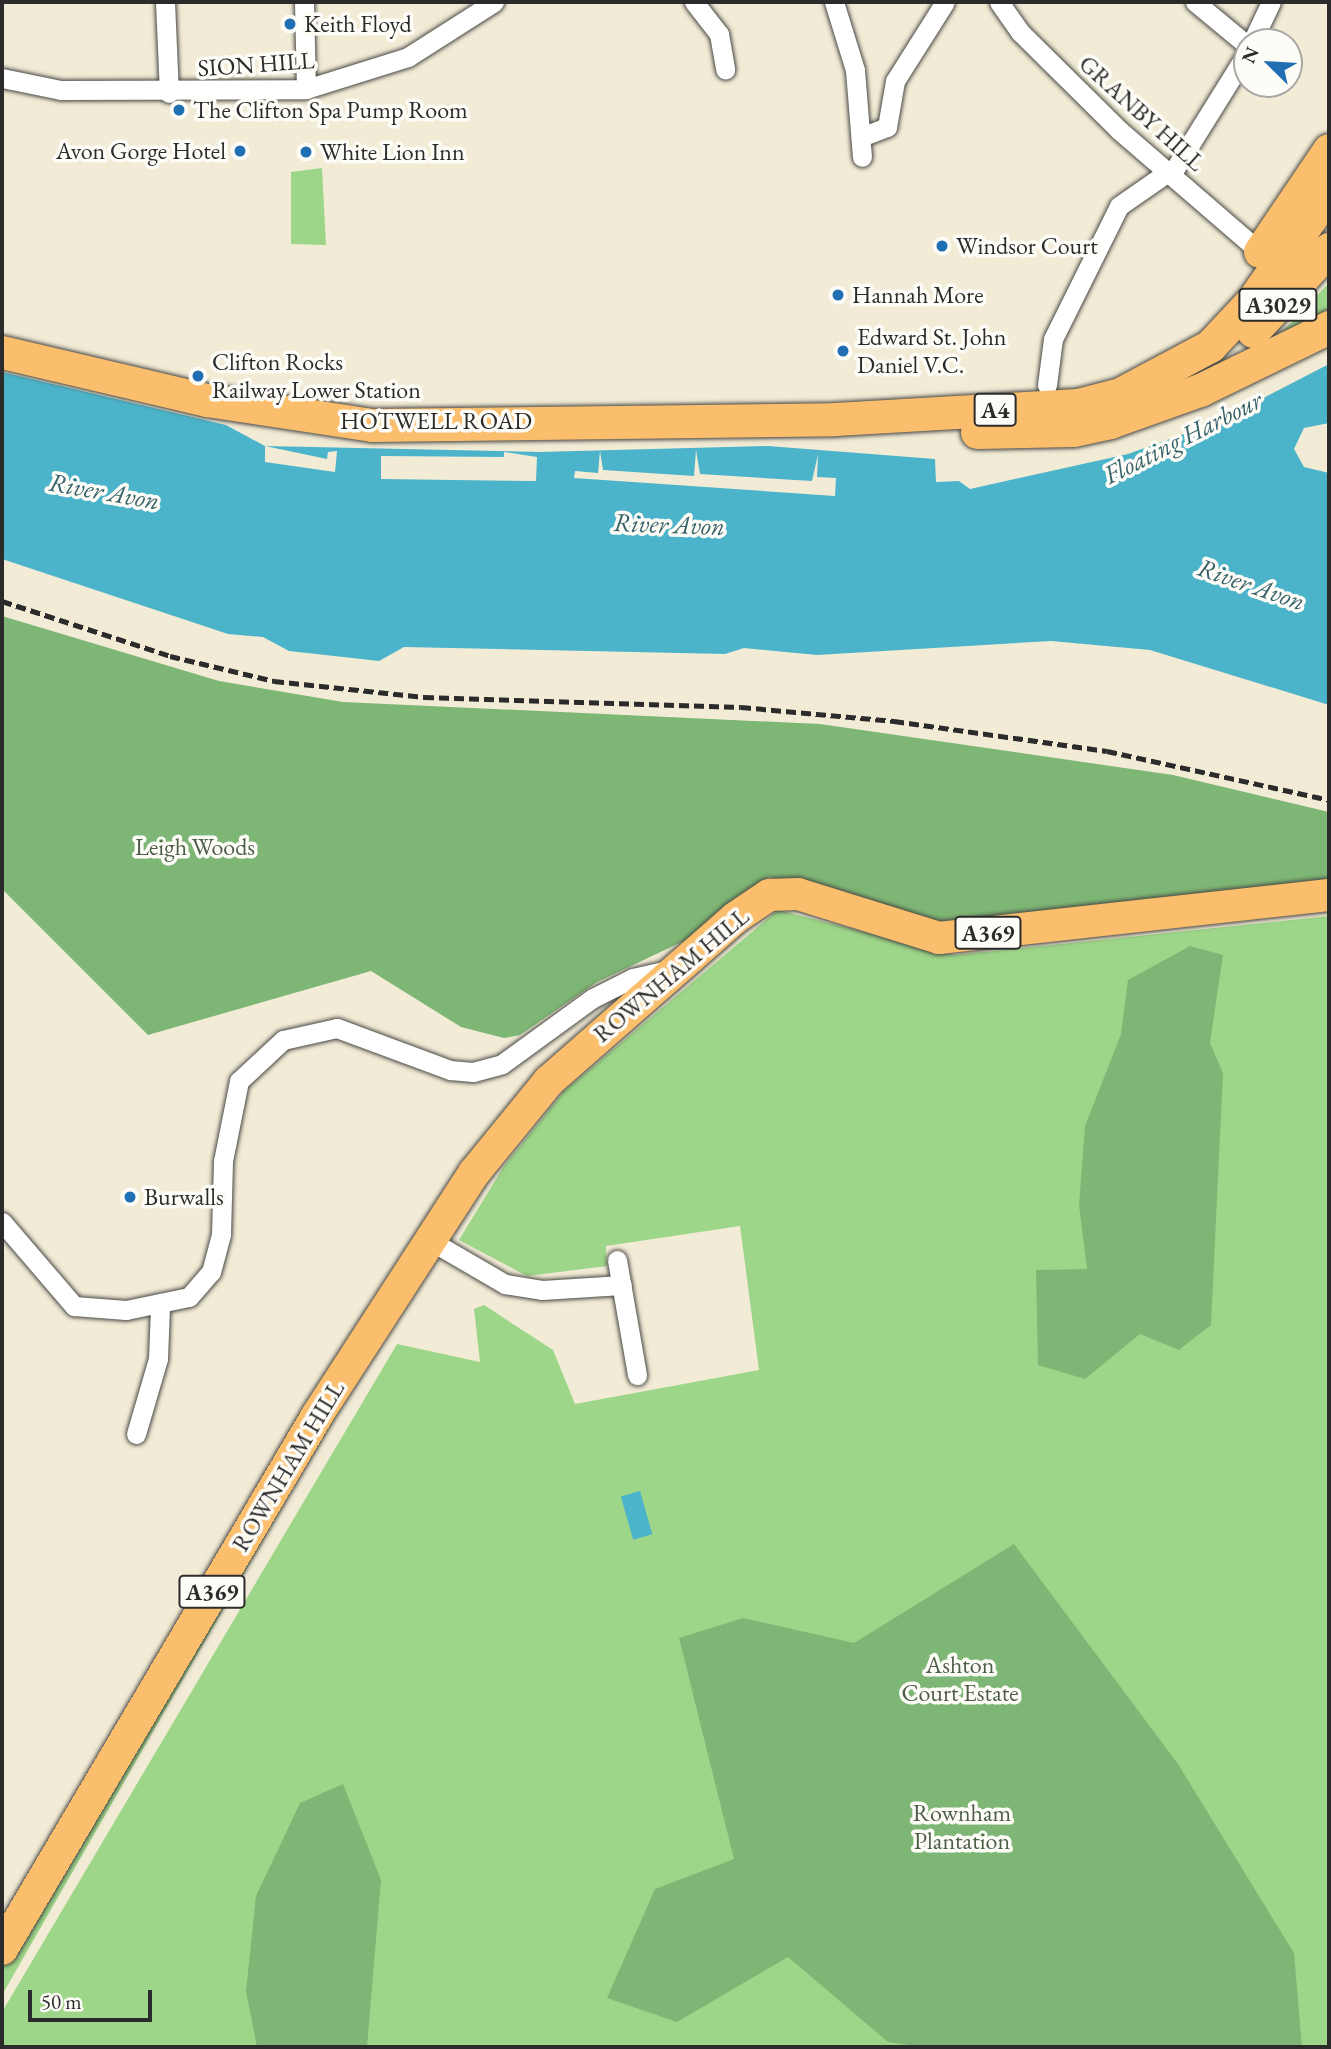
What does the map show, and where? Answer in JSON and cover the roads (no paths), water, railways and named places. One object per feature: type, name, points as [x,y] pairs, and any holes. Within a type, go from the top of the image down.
[{"type":"highway","name":"A3029","points":[[1147,395],[1210,346],[1264,287],[1329,192]]},
{"type":"highway","name":"A3029","points":[[1147,395],[1256,328],[1329,250]]},
{"type":"highway","name":"A4","points":[[1147,395],[1216,314],[1260,252]]},
{"type":"highway","name":"A4","points":[[1147,395],[1329,327]]},
{"type":"highway","name":"HOTWELL ROAD","points":[[2,352],[207,400],[350,424],[835,419],[1078,405],[1147,395]]},
{"type":"main road","name":"A4","points":[[1260,252],[1329,150]]},
{"type":"main road","name":"ROWNHAM HILL","points":[[2,1949],[318,1413],[474,1173],[549,1081],[676,968],[769,895],[811,897],[939,938],[1329,895]]},
{"type":"street","points":[[165,2],[169,93]]},
{"type":"street","points":[[304,2],[306,89]]},
{"type":"street","name":"SION HILL","points":[[2,78],[61,90],[169,93],[306,89],[408,57],[494,2]]},
{"type":"street","points":[[694,2],[719,34],[724,69]]},
{"type":"street","points":[[834,2],[855,70],[862,157]]},
{"type":"street","points":[[861,137],[887,127],[895,81],[945,2]]},
{"type":"street","name":"GRANBY HILL","points":[[999,2],[1020,32],[1170,173],[1260,252]]},
{"type":"street","points":[[1195,2],[1233,33]]},
{"type":"street","points":[[1259,28],[1271,2]]},
{"type":"street","points":[[1047,385],[1053,339],[1119,206],[1170,173],[1233,75]]},
{"type":"street","points":[[2,1222],[74,1306],[160,1307],[192,1295],[211,1272],[221,1234],[232,1101],[247,1071],[283,1040],[310,1029],[337,1028],[450,1070],[473,1072],[502,1063],[593,998],[634,978],[676,968]]},
{"type":"street","points":[[432,1241],[505,1284],[542,1290],[622,1285]]},
{"type":"street","points":[[617,1259],[637,1375]]},
{"type":"street","points":[[136,1434],[158,1359],[160,1307]]},
{"type":"water","points":[[1329,364],[1329,423],[1304,428],[1294,449],[1304,467],[1329,473],[1329,705],[1150,650],[1051,641],[817,655],[744,648],[725,654],[404,647],[379,661],[289,651],[263,637],[228,634],[2,559],[2,372],[226,425],[265,446],[540,452],[768,446],[935,459],[936,482],[959,481],[970,489],[1128,454],[1217,422]]},
{"type":"water","points":[[640,1491],[652,1534],[633,1540],[621,1497]]},
{"type":"railway","points":[[2,601],[170,656],[274,681],[424,697],[741,707],[894,721],[1107,751],[1329,800]]},
{"type":"place","name":"Keith Floyd","points":[[290,24]]},
{"type":"place","name":"The Clifton Spa Pump Room","points":[[179,110]]},
{"type":"place","name":"Avon Gorge Hotel","points":[[240,151]]},
{"type":"place","name":"White Lion Inn","points":[[306,152]]},
{"type":"place","name":"Windsor Court","points":[[942,246]]},
{"type":"place","name":"Hannah More","points":[[838,295]]},
{"type":"place","name":"Edward St. John Daniel V.C.","points":[[843,351]]},
{"type":"place","name":"Clifton Rocks Railway Lower Station","points":[[198,376]]},
{"type":"place","name":"Burwalls","points":[[130,1197]]},
{"type":"water label","name":"Floating Harbour","points":[[1183,438]]},
{"type":"water label","name":"River Avon","points":[[104,492]]},
{"type":"water label","name":"River Avon","points":[[669,525]]},
{"type":"water label","name":"River Avon","points":[[1251,585]]},
{"type":"park label","name":"Leigh Woods","points":[[195,847]]},
{"type":"park label","name":"Ashton Court Estate","points":[[960,1679]]},
{"type":"park label","name":"Rownham Plantation","points":[[962,1827]]}]
